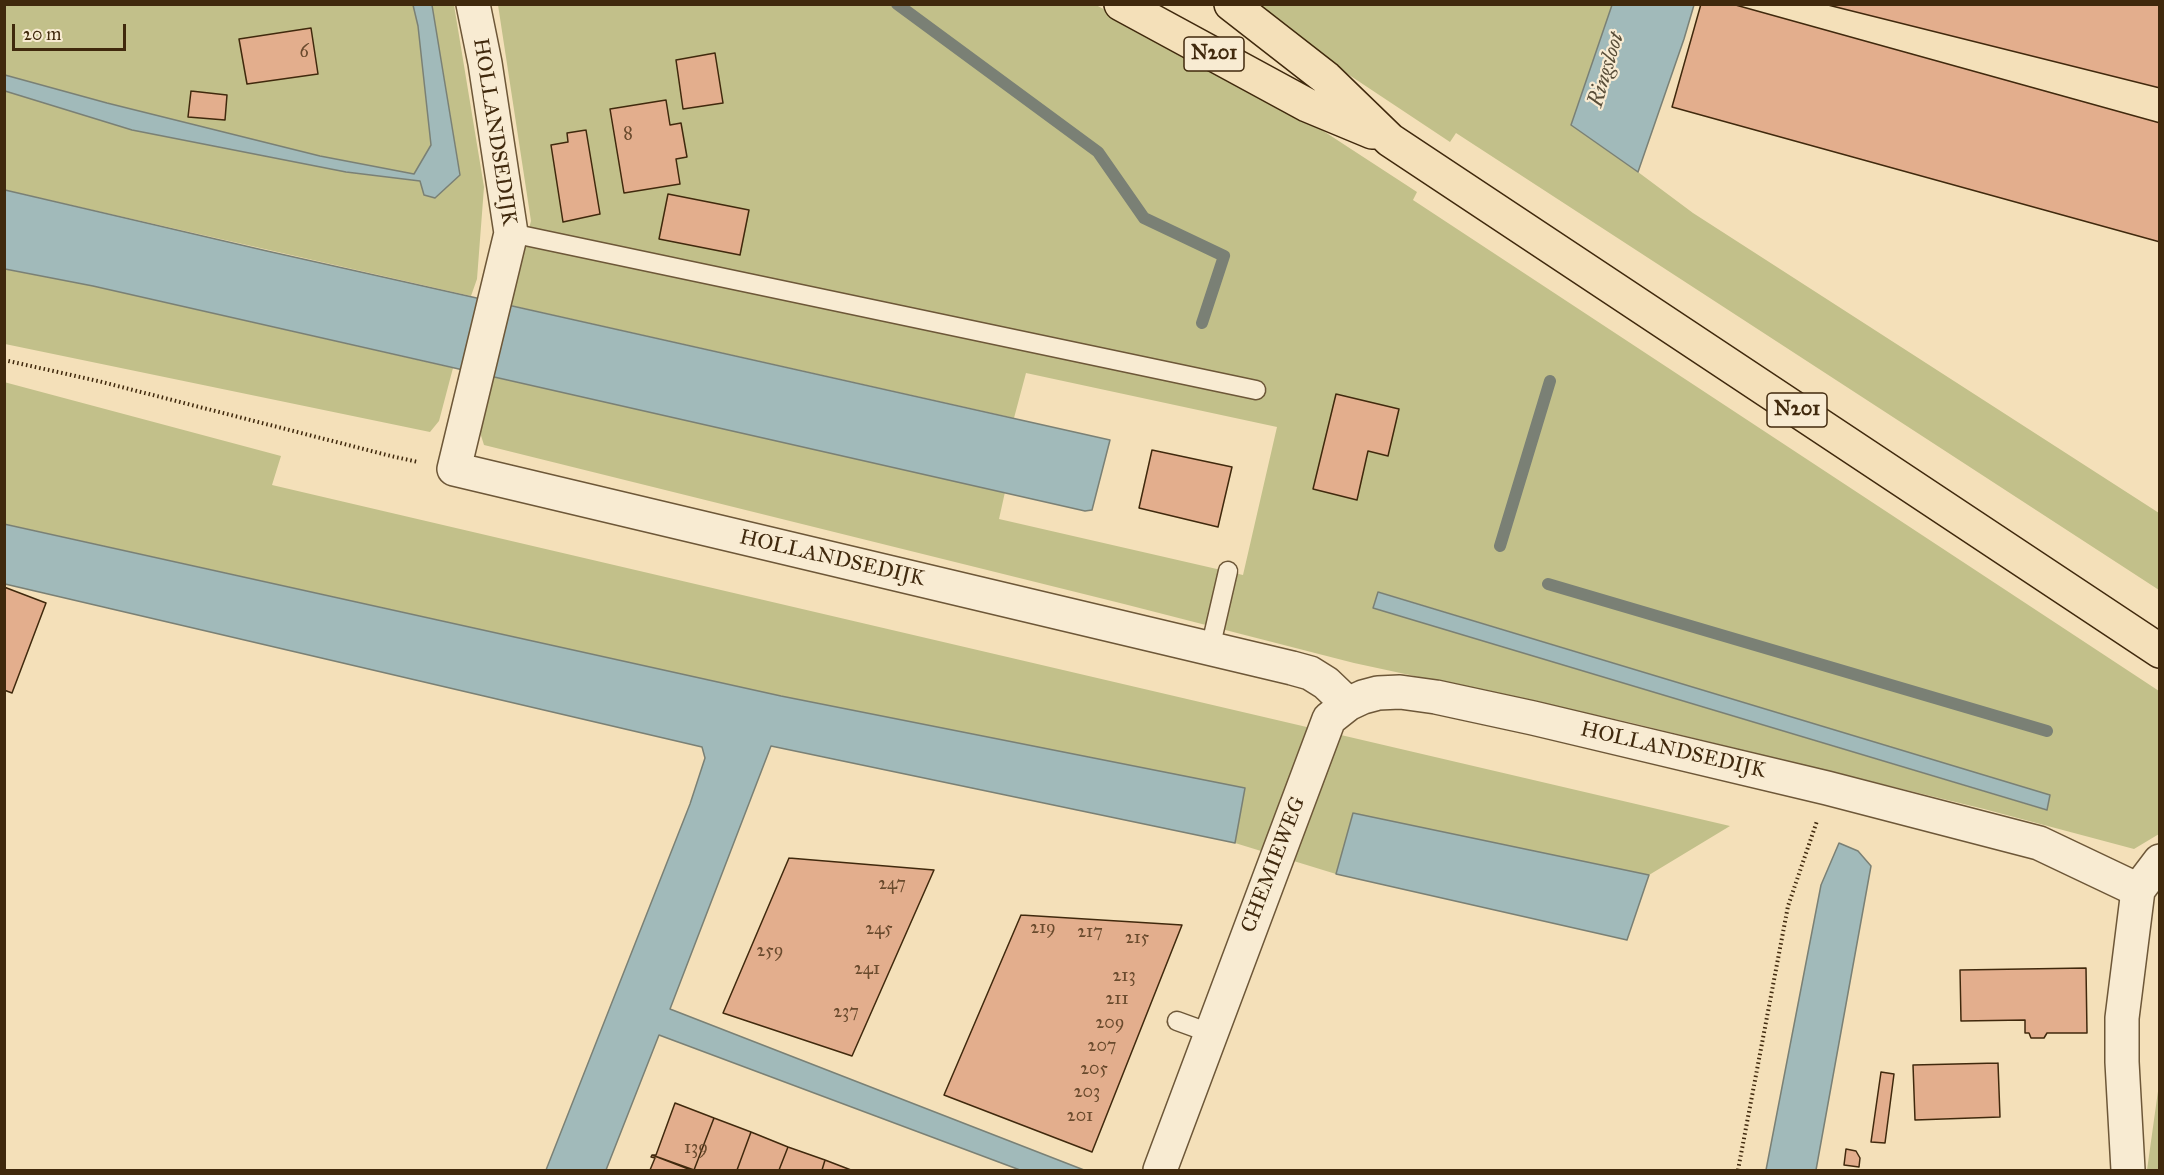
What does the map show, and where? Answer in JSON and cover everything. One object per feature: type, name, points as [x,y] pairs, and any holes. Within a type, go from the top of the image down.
[{"type":"main road","name":"N201","points":[[1121,4],[1307,105],[1390,140]]},
{"type":"main road","name":"N201","points":[[1232,4],[1326,78],[1390,140],[2160,651]]},
{"type":"street","name":"HOLLANDSEDIJK","points":[[473,4],[511,233],[454,469],[1310,673],[1326,683],[1348,704],[1378,693],[1400,692],[1436,697],[1827,788],[2039,843],[2138,890]]},
{"type":"street","name":"CHEMIEWEG","points":[[1160,1170],[1329,719],[1348,704]]},
{"type":"street","points":[[2128,1170],[2122,1018],[2138,890],[2160,861]]},
{"type":"lane","points":[[511,233],[1256,390]]},
{"type":"lane","points":[[1210,649],[1228,572]]},
{"type":"lane","points":[[1177,1021],[1210,1033]]},
{"type":"path","points":[[4,360],[98,381],[391,456],[454,469]]},
{"type":"path","points":[[1738,1170],[1788,906],[1827,788]]},
{"type":"shaded area","points":[[4,5],[413,5],[418,26],[431,145],[414,174],[320,156],[5,75]]},
{"type":"shaded area","points":[[432,5],[454,5],[484,187],[477,279],[471,296],[5,190],[5,91],[132,130],[346,172],[420,181],[460,174]]},
{"type":"shaded area","points":[[498,5],[1096,5],[1285,106],[1417,192],[1413,200],[2159,691],[2159,834],[2134,849],[1984,809],[1628,722],[1354,663],[484,445],[477,423],[489,376],[1005,492],[999,519],[1243,575],[1277,427],[1026,373],[1014,418],[509,305],[531,221]],"holes":[[[1379,592],[2050,795],[2046,810],[1373,608]]]},
{"type":"shaded area","points":[[1256,5],[1612,5],[1571,125],[1693,213],[2159,513],[2159,590],[1456,133],[1450,142],[1316,53]]},
{"type":"shaded area","points":[[4,269],[93,286],[453,368],[439,421],[430,432],[5,344]]},
{"type":"shaded area","points":[[4,382],[281,456],[272,485],[1730,826],[1649,875],[1353,813],[1336,874],[1235,843],[1245,788],[781,696],[5,524]]},
{"type":"shaded area","points":[[2159,1084],[2159,1170],[2147,1170]]},
{"type":"water","points":[[413,5],[432,5],[460,175],[435,198],[424,195],[420,181],[346,172],[132,130],[5,91],[5,75],[320,156],[414,174],[431,145],[418,26]]},
{"type":"water","name":"Ringsloot","points":[[1612,5],[1694,5],[1638,172],[1571,125]]},
{"type":"water","points":[[5,190],[1110,440],[1092,510],[1085,511],[93,286],[5,269]]},
{"type":"water","points":[[4,524],[781,696],[1245,788],[1235,843],[771,746],[670,1009],[1084,1170],[1020,1170],[659,1035],[606,1170],[546,1170],[690,804],[705,758],[702,747],[5,584]]},
{"type":"water","points":[[1378,592],[2050,795],[2047,810],[1373,608]]},
{"type":"water","points":[[1353,813],[1649,875],[1627,940],[1336,874]]},
{"type":"water","points":[[1839,843],[1858,851],[1871,866],[1816,1170],[1766,1170],[1821,885]]},
{"type":"building","points":[[1701,4],[1732,4],[2160,123],[2160,242],[1672,107]]},
{"type":"building","points":[[1824,4],[2160,4],[2160,88]]},
{"type":"building","points":[[311,28],[318,74],[247,84],[239,39]]},
{"type":"building","points":[[715,53],[723,103],[683,109],[676,60]]},
{"type":"building","points":[[191,91],[227,95],[225,120],[188,117]]},
{"type":"building","points":[[666,100],[670,125],[681,123],[687,157],[676,159],[680,184],[624,193],[610,109]]},
{"type":"building","points":[[586,130],[600,214],[563,222],[551,145],[568,142],[567,133]]},
{"type":"building","points":[[668,194],[749,210],[740,255],[659,239]]},
{"type":"building","points":[[1336,394],[1399,409],[1388,456],[1368,451],[1357,500],[1313,489]]},
{"type":"building","points":[[1152,450],[1232,467],[1218,527],[1139,508]]},
{"type":"building","points":[[4,587],[46,603],[12,693],[4,690]]},
{"type":"building","points":[[789,858],[934,870],[852,1056],[723,1013]]},
{"type":"building","points":[[1021,915],[1182,925],[1092,1152],[944,1095]]},
{"type":"building","points":[[2086,968],[2087,1033],[2047,1033],[2044,1038],[2031,1038],[2029,1033],[2025,1033],[2025,1020],[1961,1021],[1960,970]]},
{"type":"building","points":[[1998,1063],[2000,1117],[1915,1120],[1913,1065]]},
{"type":"building","points":[[1881,1072],[1894,1074],[1885,1143],[1871,1142]]},
{"type":"building","points":[[675,1103],[714,1118],[694,1170],[652,1155],[656,1155]]},
{"type":"building","points":[[714,1118],[751,1132],[737,1170],[694,1170]]},
{"type":"building","points":[[751,1132],[788,1147],[779,1170],[737,1170]]},
{"type":"building","points":[[788,1147],[825,1160],[822,1170],[779,1170]]},
{"type":"building","points":[[1846,1149],[1856,1151],[1860,1158],[1859,1167],[1844,1165]]},
{"type":"building","points":[[652,1155],[691,1170],[650,1170],[655,1158],[651,1157]]},
{"type":"building","points":[[825,1160],[851,1170],[822,1170]]},
{"type":"waterway","points":[[897,4],[1098,152],[1144,218],[1224,256],[1202,323]]},
{"type":"waterway","points":[[1500,546],[1550,381]]},
{"type":"waterway","points":[[1548,584],[2047,731]]}]
